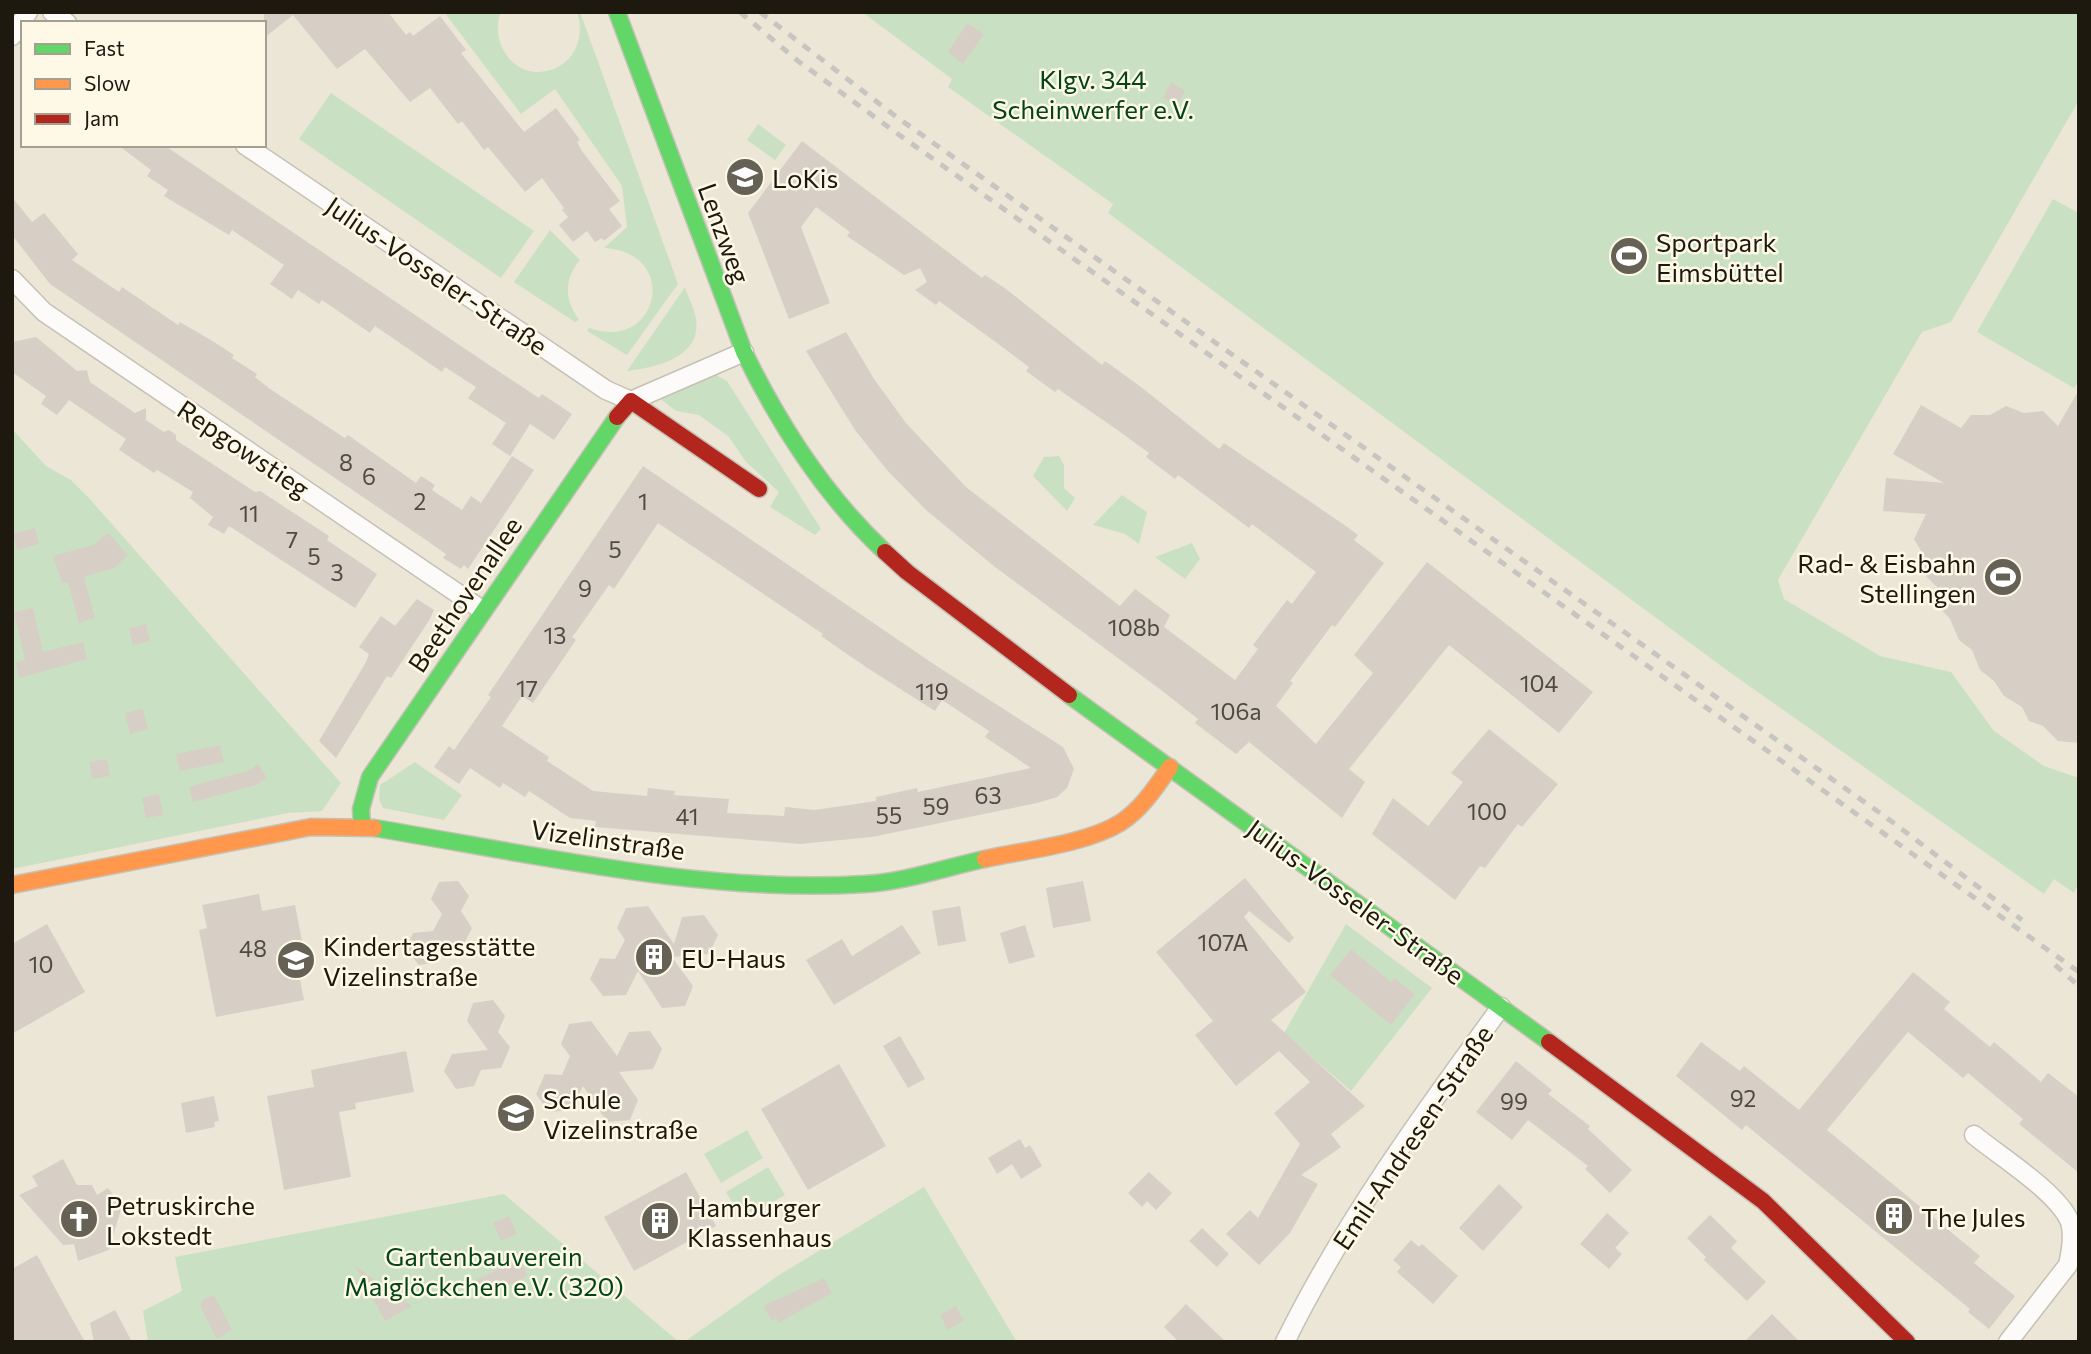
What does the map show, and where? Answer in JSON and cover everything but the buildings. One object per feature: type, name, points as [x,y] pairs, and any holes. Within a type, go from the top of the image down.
[{"type":"street","name":"Lenzweg","points":[[617,12],[744,352],[767,399],[808,460]]},
{"type":"street","name":"Julius-Vosseler-Straße","points":[[248,147],[606,390],[631,401],[759,489]]},
{"type":"street","name":"Repgowstieg","points":[[12,279],[44,312],[482,610]]},
{"type":"street","points":[[631,401],[744,352]]},
{"type":"street","name":"Beethovenallee","points":[[362,827],[361,809],[370,778],[606,430],[631,401]]},
{"type":"street","name":"Julius-Vosseler-Straße","points":[[808,460],[864,532],[907,572],[1763,1201],[1907,1342]]},
{"type":"street","name":"Vizelinstraße","points":[[12,885],[311,827],[362,827],[624,868],[835,887],[869,884],[1084,837],[1120,823],[1147,799],[1170,767]]},
{"type":"street","name":"Emil-Andresen-Straße","points":[[1285,1342],[1309,1294],[1394,1154],[1501,1007]]},
{"type":"street","points":[[1973,1135],[2058,1203],[2070,1223],[2071,1251],[2068,1265],[2008,1342]]},
{"type":"green space","points":[[444,12],[501,12],[498,32],[504,51],[518,66],[537,72],[559,67],[573,53],[580,34],[577,12],[580,12],[678,284],[627,355],[587,331],[589,328],[613,332],[632,327],[645,315],[652,299],[652,282],[644,266],[628,254],[604,248],[627,227],[622,186],[555,89],[521,114]]},
{"type":"green space","name":"Sportpark Eimsbüttel","points":[[862,12],[2079,12],[2079,100],[1951,322],[1922,332],[1778,580],[1784,599],[1880,656],[1951,672],[1994,731],[2044,766],[2079,778],[2079,882],[2074,893],[2054,879],[2044,894],[1728,671],[1108,213],[1113,204],[948,87],[952,79]]},
{"type":"green space","points":[[331,93],[534,231],[501,278],[299,139]]},
{"type":"green space","points":[[758,124],[786,145],[775,160],[747,140]]},
{"type":"green space","points":[[2053,199],[2079,213],[2079,381],[2074,388],[1977,332]]},
{"type":"green space","points":[[550,230],[580,260],[571,275],[568,290],[571,305],[579,320],[575,322],[514,282]]},
{"type":"green space","points":[[685,287],[696,318],[696,332],[692,343],[675,358],[651,367],[627,371]]},
{"type":"green space","points":[[714,374],[727,381],[821,529],[815,535],[770,507],[779,492],[746,462],[728,436],[699,415],[676,411],[659,398]]},
{"type":"green space","points":[[12,429],[46,466],[71,480],[88,497],[341,783],[322,811],[288,813],[12,869]]},
{"type":"green space","points":[[1059,456],[1064,465],[1064,488],[1075,498],[1067,511],[1033,476],[1044,457]]},
{"type":"green space","points":[[1122,495],[1147,512],[1139,544],[1125,534],[1093,525]]},
{"type":"green space","points":[[1192,543],[1200,559],[1185,579],[1155,557]]},
{"type":"green space","points":[[415,762],[462,795],[444,820],[383,808],[379,799],[380,785]]},
{"type":"green space","points":[[1346,924],[1432,988],[1351,1091],[1284,1033]]},
{"type":"green space","points":[[747,1130],[763,1158],[721,1183],[704,1154]]},
{"type":"green space","points":[[768,1167],[785,1195],[743,1220],[726,1192]]},
{"type":"green space","name":"Gartenbauverein Maiglöckchen e.V. (320)","points":[[924,1187],[1017,1342],[684,1342],[779,1275]]},
{"type":"green space","name":"Gartenbauverein Maiglöckchen e.V. (320)","points":[[504,1194],[679,1342],[148,1342],[143,1311],[182,1291],[175,1257]]},
{"type":"railway","points":[[740,12],[798,61],[891,129],[2079,972]]},
{"type":"railway","points":[[760,12],[898,118],[1887,818],[2022,920]]},
{"type":"railway","points":[[2055,965],[2079,986]]},
{"type":"traffic: fast","points":[[617,12],[744,352],[772,406],[824,484],[863,531],[885,552]]},
{"type":"traffic: fast","points":[[362,826],[361,809],[370,777],[617,417]]},
{"type":"traffic: fast","points":[[1069,695],[1549,1042]]},
{"type":"traffic: fast","points":[[374,828],[619,870],[743,883],[805,886],[880,883],[985,859]]},
{"type":"traffic: slow","points":[[985,859],[1055,846],[1106,830],[1135,812],[1170,767]]},
{"type":"traffic: slow","points":[[12,885],[311,827],[374,828]]},
{"type":"traffic: jam","points":[[617,417],[631,401],[759,489]]},
{"type":"traffic: jam","points":[[885,552],[907,572],[1069,695]]},
{"type":"traffic: jam","points":[[1549,1042],[1763,1201],[1907,1342]]},
{"type":"place","name":"LoKis","points":[[745,177]]},
{"type":"place","name":"Sportpark Eimsbüttel","points":[[1629,256]]},
{"type":"place","name":"Rad- & Eisbahn Stellingen","points":[[2003,577]]},
{"type":"place","name":"EU-Haus","points":[[654,957]]},
{"type":"place","name":"Kindertagesstätte Vizelinstraße","points":[[296,960]]},
{"type":"place","name":"Schule Vizelinstraße","points":[[516,1113]]},
{"type":"place","name":"The Jules","points":[[1894,1216]]},
{"type":"place","name":"Petruskirche Lokstedt","points":[[79,1219]]},
{"type":"place","name":"Hamburger Klassenhaus","points":[[660,1221]]},
{"type":"park label","name":"Klgv. 344 Scheinwerfer e.V.","points":[[1093,93]]}]
